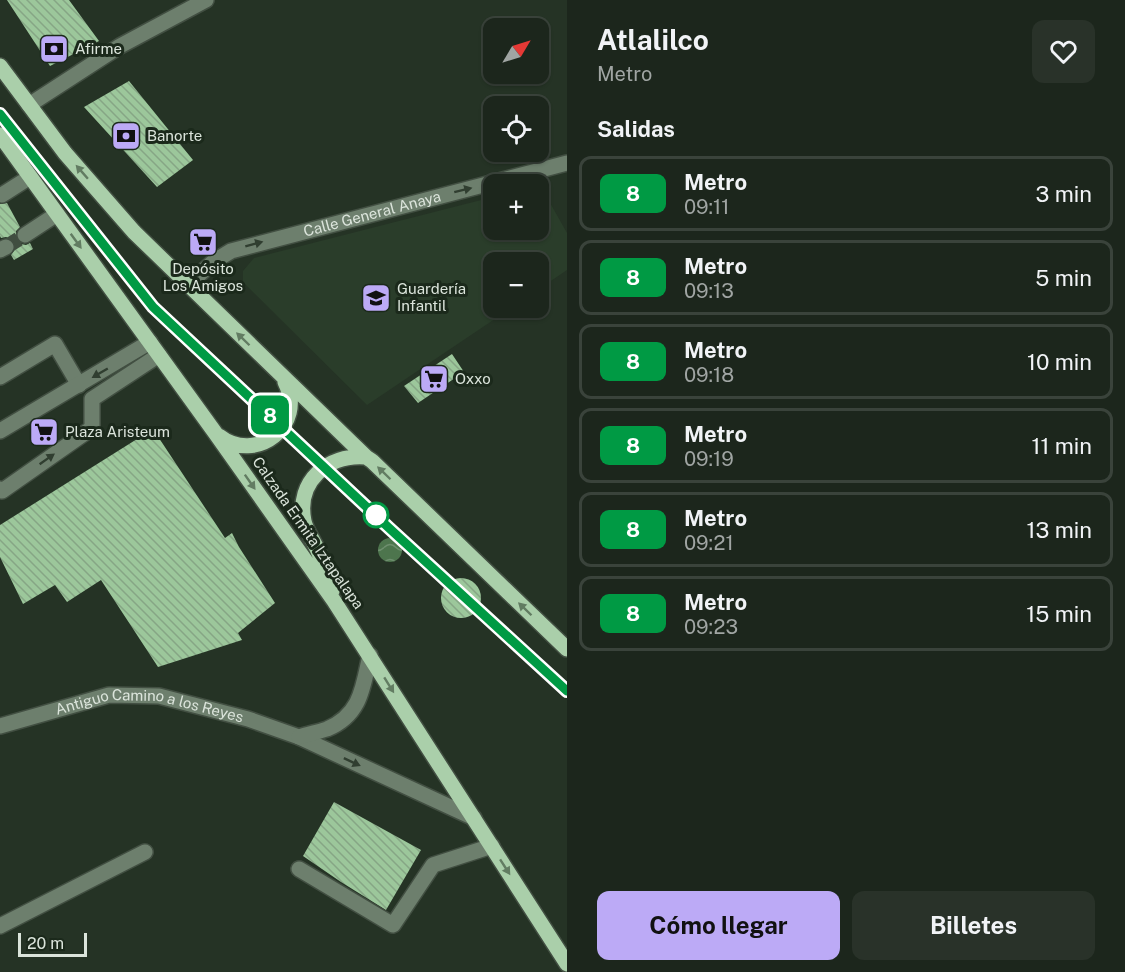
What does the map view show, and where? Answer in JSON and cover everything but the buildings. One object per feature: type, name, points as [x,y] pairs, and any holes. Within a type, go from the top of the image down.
[{"type":"main road","points":[[0,66],[65,153],[134,232],[283,378],[567,649]]},
{"type":"main road","name":"Calzada Ermita Iztapalapa","points":[[0,135],[334,601],[567,964]]},
{"type":"main road","points":[[216,434],[235,445],[246,446],[266,442],[275,436],[287,419],[290,409],[288,388],[283,378]]},
{"type":"main road","points":[[334,601],[328,575],[305,524],[304,499],[311,482],[323,468],[343,458],[366,457]]},
{"type":"street","points":[[29,105],[120,46],[206,0]]},
{"type":"street","name":"Calle General Anaya","points":[[188,285],[213,262],[231,251],[567,163]]},
{"type":"street","points":[[2,195],[30,177]]},
{"type":"street","points":[[25,235],[57,214]]},
{"type":"street","points":[[0,377],[55,344],[79,385]]},
{"type":"street","points":[[0,431],[79,385],[154,349]]},
{"type":"street","points":[[0,489],[2,491],[92,428],[92,399],[154,349]]},
{"type":"street","points":[[299,737],[327,729],[343,720],[354,708],[361,694],[370,655]]},
{"type":"street","name":"Antiguo Camino a los Reyes","points":[[0,726],[109,695],[159,696],[248,719],[299,737],[474,818]]},
{"type":"street","points":[[298,869],[393,925],[433,865],[492,846]]},
{"type":"street","points":[[0,926],[146,852]]},
{"type":"shaded area","name":"Guardería Infantil","points":[[483,200],[483,240],[549,240],[549,201],[567,233],[567,270],[549,282],[549,252],[483,252],[483,318],[496,318],[367,405],[243,282],[243,271],[254,258]]},
{"type":"water","points":[[390,538],[399,541],[402,550],[399,559],[390,562],[381,559],[378,550],[381,541]]},
{"type":"tunnel","points":[[6,247],[25,235]]},
{"type":"metro line","name":"8","points":[[0,114],[153,307],[567,691]]},
{"type":"place","name":"Afirme","points":[[54,49]]},
{"type":"place","name":"Banorte","points":[[126,136]]},
{"type":"place","name":"Depósito Los Amigos","points":[[203,242]]},
{"type":"place","name":"Guardería Infantil","points":[[376,298]]},
{"type":"place","name":"Oxxo","points":[[434,379]]},
{"type":"place","name":"Plaza Aristeum","points":[[44,432]]}]
